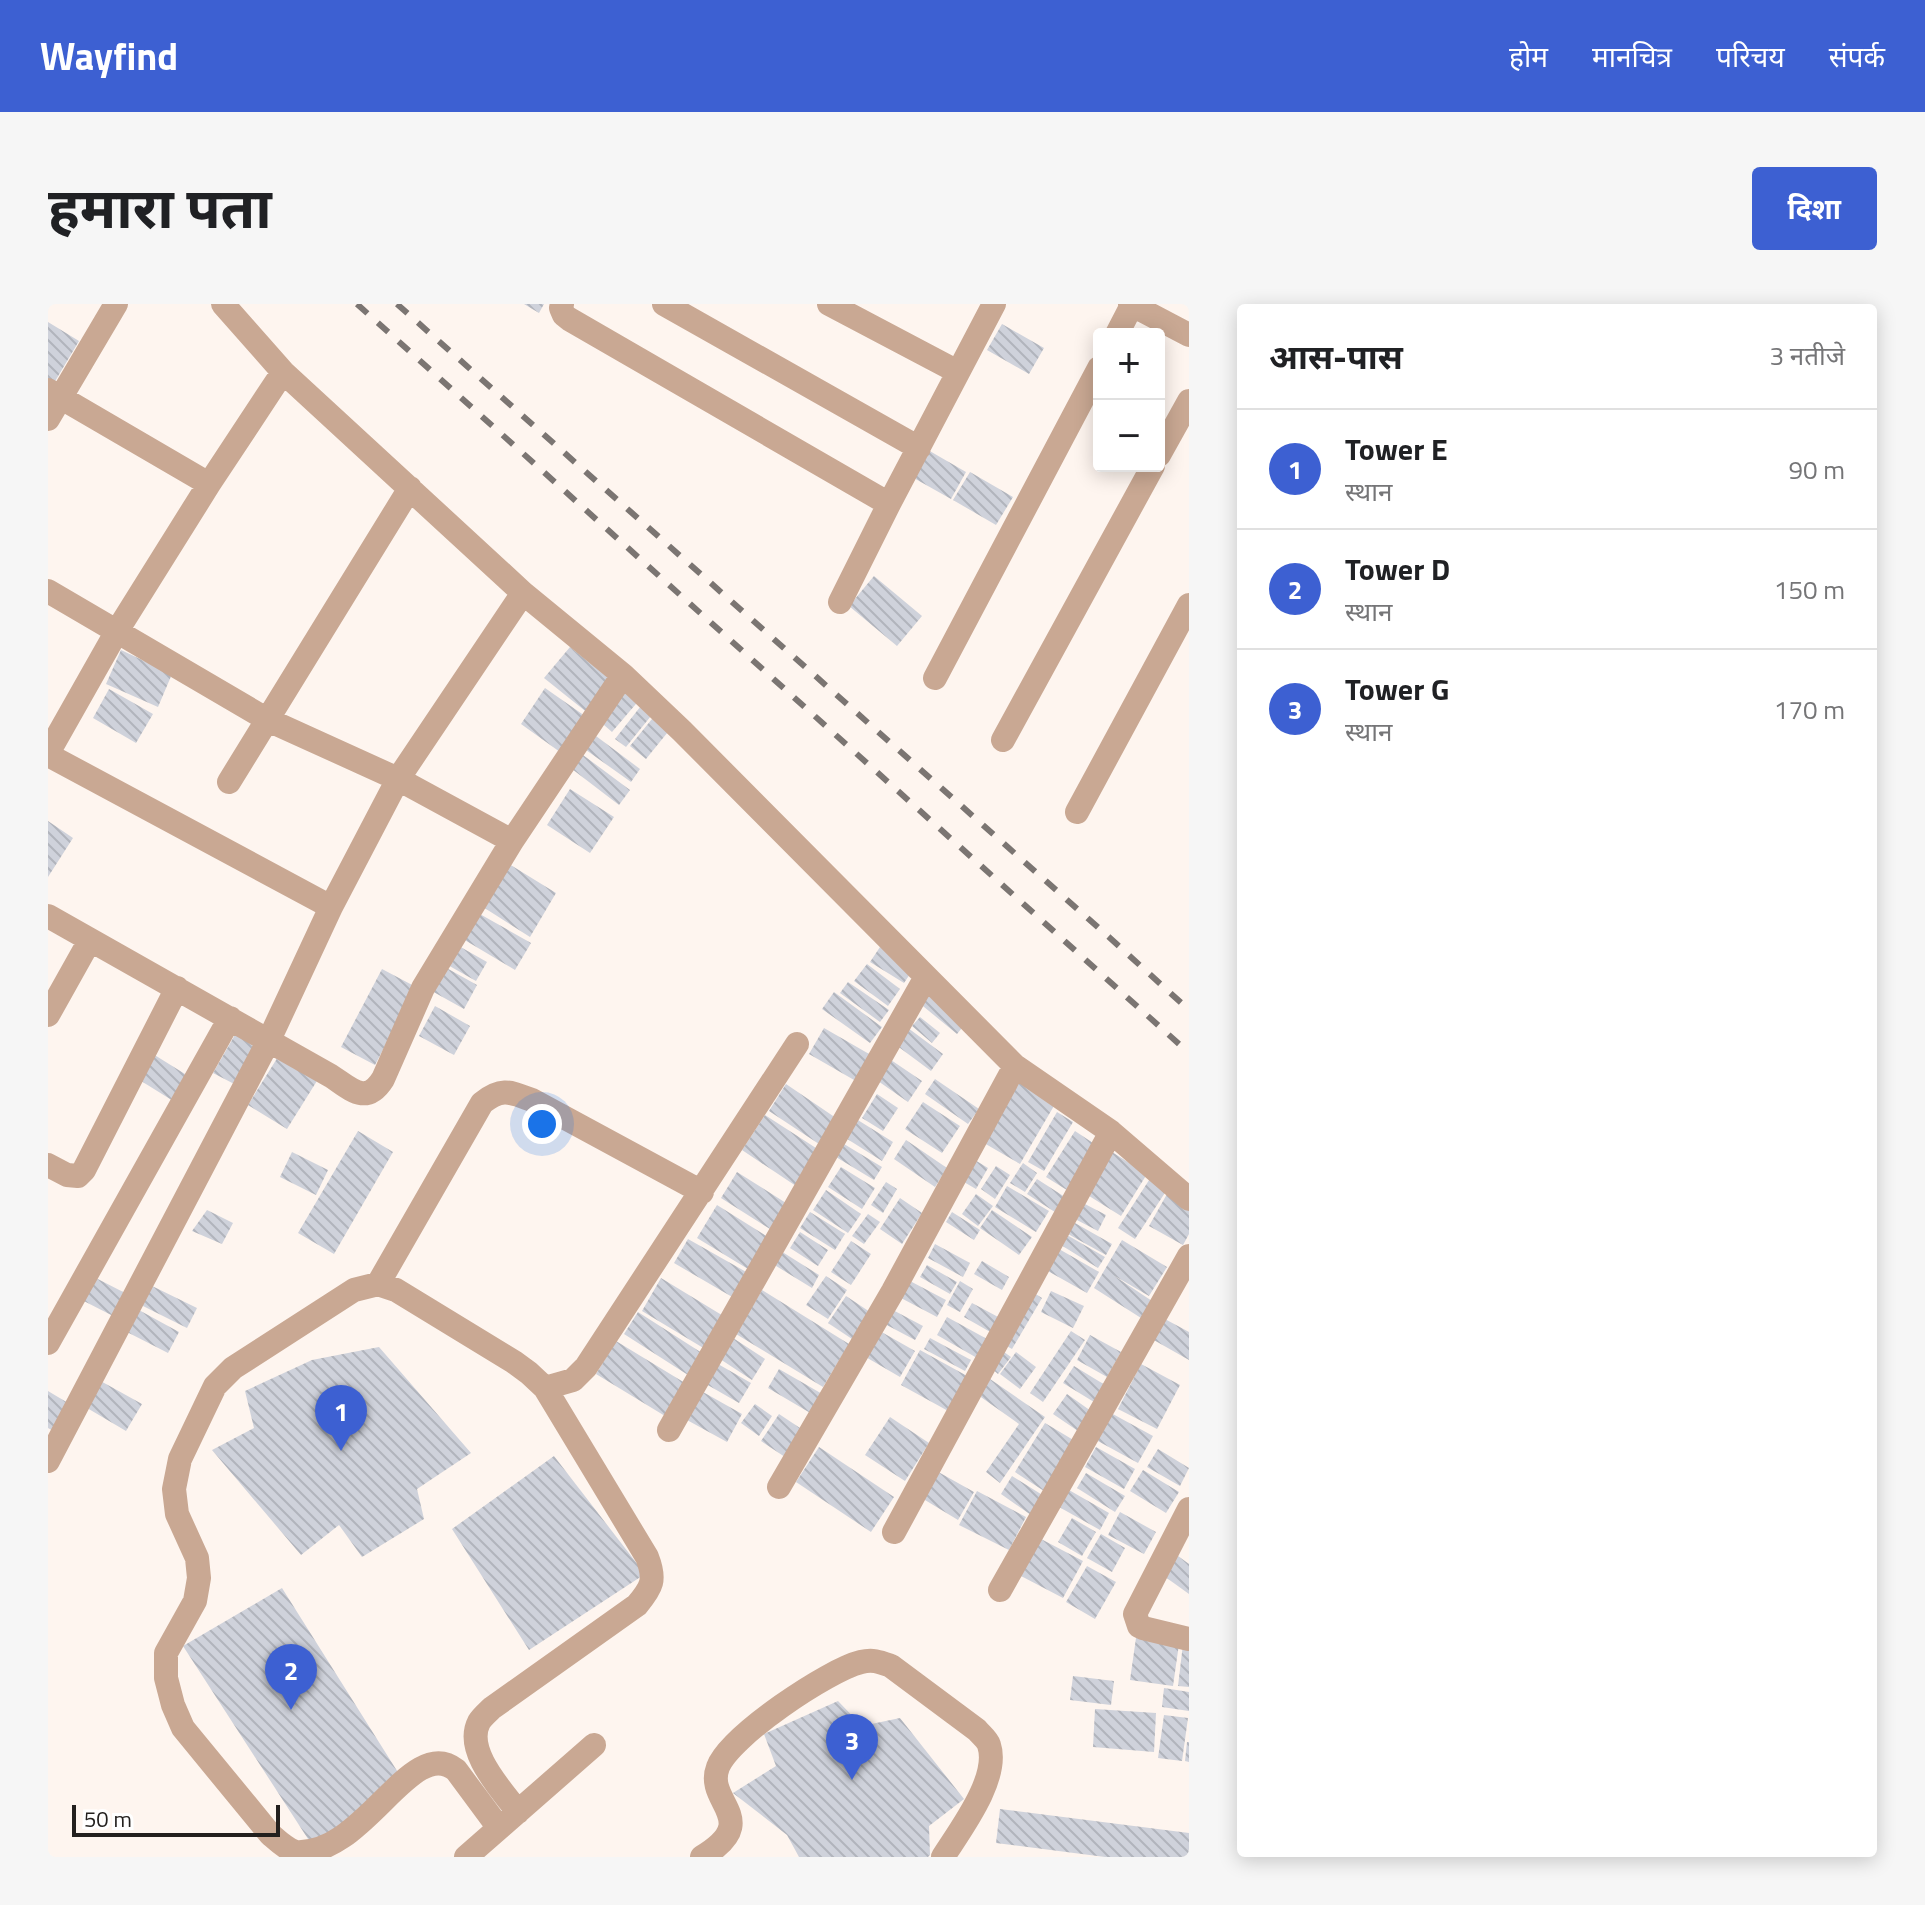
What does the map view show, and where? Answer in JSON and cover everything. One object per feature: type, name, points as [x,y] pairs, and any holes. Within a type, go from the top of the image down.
[{"type":"street","points":[[48,419],[54,393],[116,304]]},
{"type":"street","points":[[223,304],[283,372],[523,593],[623,675],[682,731],[1015,1066],[1111,1132],[1189,1199]]},
{"type":"street","points":[[562,304],[564,315],[569,319],[889,504]]},
{"type":"street","points":[[664,304],[919,448]]},
{"type":"street","points":[[829,304],[958,372]]},
{"type":"street","points":[[840,602],[993,304]]},
{"type":"street","points":[[1120,328],[1131,305],[1189,335]]},
{"type":"street","points":[[283,372],[117,631],[48,754],[331,907]]},
{"type":"street","points":[[935,678],[1093,379]]},
{"type":"street","points":[[54,393],[209,484]]},
{"type":"street","points":[[1165,444],[1189,401]]},
{"type":"street","points":[[1003,740],[1150,472]]},
{"type":"street","points":[[229,782],[410,488]]},
{"type":"street","points":[[48,591],[268,720],[398,779],[512,841]]},
{"type":"street","points":[[48,1461],[269,1040],[331,907],[398,779],[523,593]]},
{"type":"street","points":[[1077,812],[1189,605]]},
{"type":"street","points":[[48,916],[355,1092],[370,1093],[377,1089],[383,1079],[423,988],[512,841],[623,675]]},
{"type":"street","points":[[48,1015],[90,940]]},
{"type":"street","points":[[669,1430],[926,977]]},
{"type":"street","points":[[48,1165],[67,1175],[78,1176],[84,1170],[177,988]]},
{"type":"street","points":[[48,1343],[230,1018]]},
{"type":"street","points":[[545,1388],[573,1380],[586,1367],[797,1044]]},
{"type":"street","points":[[779,1487],[893,1291],[1015,1066]]},
{"type":"street","points":[[378,1284],[482,1103],[493,1094],[508,1091],[532,1100],[702,1192]]},
{"type":"street","points":[[894,1532],[1111,1132]]},
{"type":"street","points":[[1000,1590],[1189,1256]]},
{"type":"street","points":[[378,1284],[396,1290],[522,1367],[545,1388],[647,1557],[654,1574],[649,1591],[637,1605],[492,1708],[479,1722],[475,1738],[479,1757],[509,1820],[450,1765],[441,1764],[422,1769],[351,1843],[329,1855],[298,1854],[284,1847],[270,1834],[183,1728],[173,1705],[166,1678],[166,1653],[195,1601],[199,1578],[197,1558],[177,1514],[174,1489],[180,1459],[215,1386],[233,1368],[354,1290],[378,1284]]},
{"type":"street","points":[[1189,1509],[1135,1614],[1139,1626],[1189,1639]]},
{"type":"street","points":[[702,1857],[720,1846],[729,1831],[731,1815],[716,1779],[717,1768],[726,1753],[792,1697],[852,1665],[877,1660],[891,1666],[977,1730],[988,1742],[991,1756],[987,1782],[943,1857]]},
{"type":"street","points":[[466,1857],[594,1745]]},
{"type":"building","points":[[524,304],[544,304],[539,313]]},
{"type":"building","points":[[48,322],[79,341],[54,383],[48,379]]},
{"type":"building","points":[[1002,324],[1044,348],[1029,374],[987,350]]},
{"type":"building","points":[[928,450],[966,472],[951,499],[912,477]]},
{"type":"building","points":[[970,472],[1013,497],[996,525],[953,500]]},
{"type":"building","points":[[874,576],[922,616],[897,646],[849,606]]},
{"type":"building","points":[[570,647],[614,682],[589,714],[544,678]]},
{"type":"building","points":[[121,650],[172,674],[158,707],[106,684]]},
{"type":"building","points":[[625,684],[641,698],[612,732],[596,718]]},
{"type":"building","points":[[545,688],[585,716],[560,752],[521,724]]},
{"type":"building","points":[[109,689],[153,714],[136,743],[93,718]]},
{"type":"building","points":[[644,702],[655,711],[626,747],[615,739]]},
{"type":"building","points":[[656,714],[672,727],[646,759],[630,746]]},
{"type":"building","points":[[596,736],[640,769],[631,782],[586,750]]},
{"type":"building","points":[[583,755],[630,790],[619,805],[572,769]]},
{"type":"building","points":[[570,789],[614,817],[590,853],[547,825]]},
{"type":"building","points":[[48,821],[73,838],[48,877]]},
{"type":"building","points":[[509,864],[556,893],[530,937],[483,907]]},
{"type":"building","points":[[478,913],[531,943],[515,970],[463,939]]},
{"type":"building","points":[[457,945],[487,962],[476,981],[446,964]]},
{"type":"building","points":[[880,947],[914,968],[904,983],[870,962]]},
{"type":"building","points":[[867,964],[900,989],[888,1006],[854,981]]},
{"type":"building","points":[[443,966],[477,985],[464,1009],[430,990]]},
{"type":"building","points":[[382,969],[416,987],[375,1065],[341,1047]]},
{"type":"building","points":[[848,982],[889,1010],[880,1022],[840,993]]},
{"type":"building","points":[[834,992],[882,1027],[870,1043],[822,1009]]},
{"type":"building","points":[[926,992],[966,1023],[957,1034],[918,1002]]},
{"type":"building","points":[[435,1006],[470,1026],[454,1055],[419,1036]]},
{"type":"building","points":[[920,1017],[940,1033],[932,1043],[912,1026]]},
{"type":"building","points":[[824,1028],[876,1058],[861,1084],[809,1054]]},
{"type":"building","points":[[908,1028],[943,1054],[931,1071],[896,1045]]},
{"type":"building","points":[[236,1033],[260,1040],[240,1087],[213,1073]]},
{"type":"building","points":[[281,1052],[320,1076],[287,1129],[248,1105]]},
{"type":"building","points":[[153,1054],[193,1079],[178,1104],[138,1079]]},
{"type":"building","points":[[891,1060],[922,1081],[908,1102],[878,1081]]},
{"type":"building","points":[[1022,1078],[1058,1099],[1020,1164],[984,1143]]},
{"type":"building","points":[[935,1079],[979,1109],[968,1124],[925,1094]]},
{"type":"building","points":[[786,1084],[836,1118],[819,1144],[769,1111]]},
{"type":"building","points":[[877,1094],[898,1108],[883,1131],[862,1118]]},
{"type":"building","points":[[923,1102],[960,1126],[942,1153],[905,1129]]},
{"type":"building","points":[[1057,1112],[1073,1122],[1044,1171],[1028,1162]]},
{"type":"building","points":[[765,1115],[819,1150],[796,1186],[742,1150]]},
{"type":"building","points":[[853,1117],[893,1142],[882,1161],[841,1135]]},
{"type":"building","points":[[358,1131],[393,1152],[334,1254],[298,1233]]},
{"type":"building","points":[[1075,1131],[1099,1147],[1070,1192],[1046,1177]]},
{"type":"building","points":[[906,1140],[947,1168],[935,1187],[894,1159]]},
{"type":"building","points":[[844,1144],[882,1167],[874,1180],[836,1157]]},
{"type":"building","points":[[292,1152],[328,1170],[316,1195],[280,1177]]},
{"type":"building","points":[[1112,1152],[1147,1174],[1121,1216],[1086,1194]]},
{"type":"building","points":[[970,1157],[988,1168],[976,1189],[957,1178]]},
{"type":"building","points":[[1023,1163],[1037,1173],[1025,1192],[1010,1183]]},
{"type":"building","points":[[996,1166],[1010,1175],[995,1199],[981,1189]]},
{"type":"building","points":[[841,1167],[875,1188],[862,1209],[828,1187]]},
{"type":"building","points":[[737,1172],[786,1203],[770,1229],[721,1198]]},
{"type":"building","points":[[1153,1174],[1170,1185],[1135,1239],[1118,1228]]},
{"type":"building","points":[[1037,1179],[1068,1199],[1058,1214],[1027,1194]]},
{"type":"building","points":[[886,1182],[897,1189],[883,1213],[871,1205]]},
{"type":"building","points":[[1007,1186],[1049,1211],[1036,1232],[995,1207]]},
{"type":"building","points":[[826,1190],[861,1214],[848,1233],[813,1210]]},
{"type":"building","points":[[976,1194],[993,1206],[978,1226],[962,1214]]},
{"type":"building","points":[[1167,1194],[1189,1207],[1189,1234],[1183,1245],[1149,1226]]},
{"type":"building","points":[[900,1198],[922,1213],[902,1244],[880,1229]]},
{"type":"building","points":[[1083,1203],[1106,1215],[1098,1231],[1075,1219]]},
{"type":"building","points":[[717,1205],[768,1237],[748,1269],[697,1238]]},
{"type":"building","points":[[207,1210],[233,1223],[222,1244],[192,1231]]},
{"type":"building","points":[[992,1210],[1032,1237],[1019,1255],[980,1228]]},
{"type":"building","points":[[810,1212],[845,1234],[835,1250],[800,1228]]},
{"type":"building","points":[[952,1212],[980,1230],[974,1240],[946,1222]]},
{"type":"building","points":[[868,1214],[880,1222],[864,1244],[852,1236]]},
{"type":"building","points":[[1075,1223],[1112,1244],[1106,1255],[1068,1234]]},
{"type":"building","points":[[800,1232],[828,1250],[818,1266],[790,1248]]},
{"type":"building","points":[[1067,1235],[1105,1257],[1098,1268],[1061,1245]]},
{"type":"building","points":[[688,1239],[748,1273],[734,1298],[674,1263]]},
{"type":"building","points":[[1122,1240],[1167,1267],[1149,1296],[1113,1275],[1152,1301],[1141,1318],[1094,1288]]},
{"type":"building","points":[[851,1241],[871,1254],[851,1285],[831,1272]]},
{"type":"building","points":[[935,1244],[970,1263],[963,1277],[928,1258]]},
{"type":"building","points":[[776,1248],[819,1275],[812,1288],[768,1261]]},
{"type":"building","points":[[1059,1249],[1099,1272],[1087,1293],[1046,1270]]},
{"type":"building","points":[[982,1261],[1009,1277],[1002,1290],[974,1274]]},
{"type":"building","points":[[927,1265],[957,1282],[950,1294],[920,1277]]},
{"type":"building","points":[[90,1275],[127,1294],[115,1317],[78,1298]]},
{"type":"building","points":[[826,1276],[847,1290],[828,1319],[806,1305]]},
{"type":"building","points":[[661,1278],[725,1317],[705,1349],[642,1311]]},
{"type":"building","points":[[910,1281],[946,1300],[937,1317],[901,1298]]},
{"type":"building","points":[[960,1281],[973,1289],[960,1312],[947,1305]]},
{"type":"building","points":[[150,1285],[197,1308],[187,1328],[141,1305]]},
{"type":"building","points":[[762,1290],[849,1344],[823,1387],[736,1334]]},
{"type":"building","points":[[1029,1290],[1042,1298],[1012,1349],[998,1341]]},
{"type":"building","points":[[1051,1291],[1084,1306],[1073,1328],[1041,1312]]},
{"type":"building","points":[[846,1296],[870,1312],[852,1339],[828,1323]]},
{"type":"building","points":[[972,1303],[1000,1318],[992,1333],[964,1317]]},
{"type":"building","points":[[137,1309],[179,1332],[168,1353],[125,1331]]},
{"type":"building","points":[[891,1309],[923,1326],[915,1340],[883,1323]]},
{"type":"building","points":[[638,1312],[702,1353],[688,1375],[624,1334]]},
{"type":"building","points":[[947,1317],[987,1339],[977,1358],[937,1335]]},
{"type":"building","points":[[1163,1318],[1189,1332],[1189,1360],[1152,1339]]},
{"type":"building","points":[[878,1330],[915,1351],[900,1377],[864,1356]]},
{"type":"building","points":[[1071,1331],[1085,1340],[1043,1402],[1030,1393]]},
{"type":"building","points":[[1090,1335],[1121,1352],[1107,1377],[1077,1360]]},
{"type":"building","points":[[730,1336],[765,1359],[752,1380],[717,1357]]},
{"type":"building","points":[[930,1338],[971,1360],[965,1371],[924,1349]]},
{"type":"building","points":[[616,1341],[685,1383],[665,1416],[596,1374]]},
{"type":"building","points":[[379,1347],[471,1453],[417,1489],[424,1519],[362,1557],[339,1525],[301,1555],[212,1450],[254,1428],[245,1391],[312,1360]]},
{"type":"building","points":[[997,1347],[1011,1357],[998,1374],[985,1363]]},
{"type":"building","points":[[920,1350],[969,1377],[950,1412],[901,1385]]},
{"type":"building","points":[[1016,1352],[1036,1367],[1020,1389],[1000,1374]]},
{"type":"building","points":[[718,1364],[751,1383],[739,1403],[706,1384]]},
{"type":"building","points":[[1141,1364],[1180,1385],[1157,1429],[1118,1409]]},
{"type":"building","points":[[1074,1366],[1105,1385],[1094,1402],[1063,1383]]},
{"type":"building","points":[[779,1369],[824,1395],[812,1414],[768,1388]]},
{"type":"building","points":[[97,1379],[142,1404],[126,1431],[82,1405]]},
{"type":"building","points":[[990,1379],[1045,1417],[1000,1483],[986,1472],[1019,1424],[978,1395]]},
{"type":"building","points":[[48,1391],[73,1406],[55,1432],[48,1428]]},
{"type":"building","points":[[703,1392],[742,1414],[727,1442],[687,1420]]},
{"type":"building","points":[[1067,1394],[1091,1411],[1078,1431],[1053,1414]]},
{"type":"building","points":[[755,1404],[772,1416],[759,1436],[741,1423]]},
{"type":"building","points":[[1111,1413],[1153,1436],[1138,1463],[1096,1440]]},
{"type":"building","points":[[779,1414],[803,1430],[785,1457],[761,1441]]},
{"type":"building","points":[[890,1417],[929,1443],[905,1481],[865,1455]]},
{"type":"building","points":[[1045,1423],[1075,1441],[1044,1491],[1015,1472]]},
{"type":"building","points":[[819,1447],[894,1497],[871,1532],[796,1482]]},
{"type":"building","points":[[1096,1447],[1135,1469],[1124,1489],[1085,1467]]},
{"type":"building","points":[[1158,1449],[1189,1468],[1180,1486],[1147,1467]]},
{"type":"building","points":[[554,1456],[645,1574],[529,1650],[452,1529]]},
{"type":"building","points":[[933,1469],[974,1492],[958,1520],[920,1497]]},
{"type":"building","points":[[1143,1470],[1179,1492],[1166,1513],[1130,1491]]},
{"type":"building","points":[[1086,1473],[1125,1496],[1115,1512],[1077,1488]]},
{"type":"building","points":[[1012,1476],[1044,1496],[1031,1515],[1001,1494]]},
{"type":"building","points":[[1062,1486],[1109,1513],[1100,1530],[1052,1503]]},
{"type":"building","points":[[977,1491],[1026,1517],[1009,1550],[959,1525]]},
{"type":"building","points":[[1120,1512],[1156,1532],[1144,1554],[1108,1535]]},
{"type":"building","points":[[1072,1518],[1096,1532],[1082,1556],[1058,1542]]},
{"type":"building","points":[[1101,1534],[1125,1548],[1112,1572],[1087,1558]]},
{"type":"building","points":[[1041,1539],[1083,1561],[1063,1598],[1021,1576]]},
{"type":"building","points":[[1178,1556],[1189,1564],[1189,1594],[1164,1576]]},
{"type":"building","points":[[1087,1566],[1116,1582],[1095,1619],[1066,1602]]},
{"type":"building","points":[[282,1588],[399,1774],[321,1845],[310,1842],[183,1646]]},
{"type":"building","points":[[1136,1638],[1179,1644],[1173,1686],[1130,1680]]},
{"type":"building","points":[[1183,1644],[1189,1645],[1189,1687],[1178,1686]]},
{"type":"building","points":[[1073,1676],[1114,1681],[1111,1705],[1070,1700]]},
{"type":"building","points":[[1164,1688],[1189,1692],[1189,1711],[1162,1707]]},
{"type":"building","points":[[838,1701],[862,1726],[900,1718],[964,1799],[929,1826],[928,1857],[799,1857],[787,1835],[733,1793],[776,1766],[764,1734]]},
{"type":"building","points":[[1095,1709],[1156,1713],[1154,1752],[1093,1747]]},
{"type":"building","points":[[1164,1715],[1188,1718],[1182,1761],[1158,1758]]},
{"type":"building","points":[[1189,1742],[1189,1762],[1185,1761]]},
{"type":"building","points":[[1000,1809],[1189,1833],[1189,1857],[1105,1857],[996,1843]]},
{"type":"railway","points":[[357,304],[1189,1053]]},
{"type":"railway","points":[[397,304],[1189,1010]]},
{"type":"place","name":"Tower E","points":[[341,1451]]},
{"type":"place","name":"Tower D","points":[[291,1710]]},
{"type":"place","name":"Tower G","points":[[852,1780]]}]
